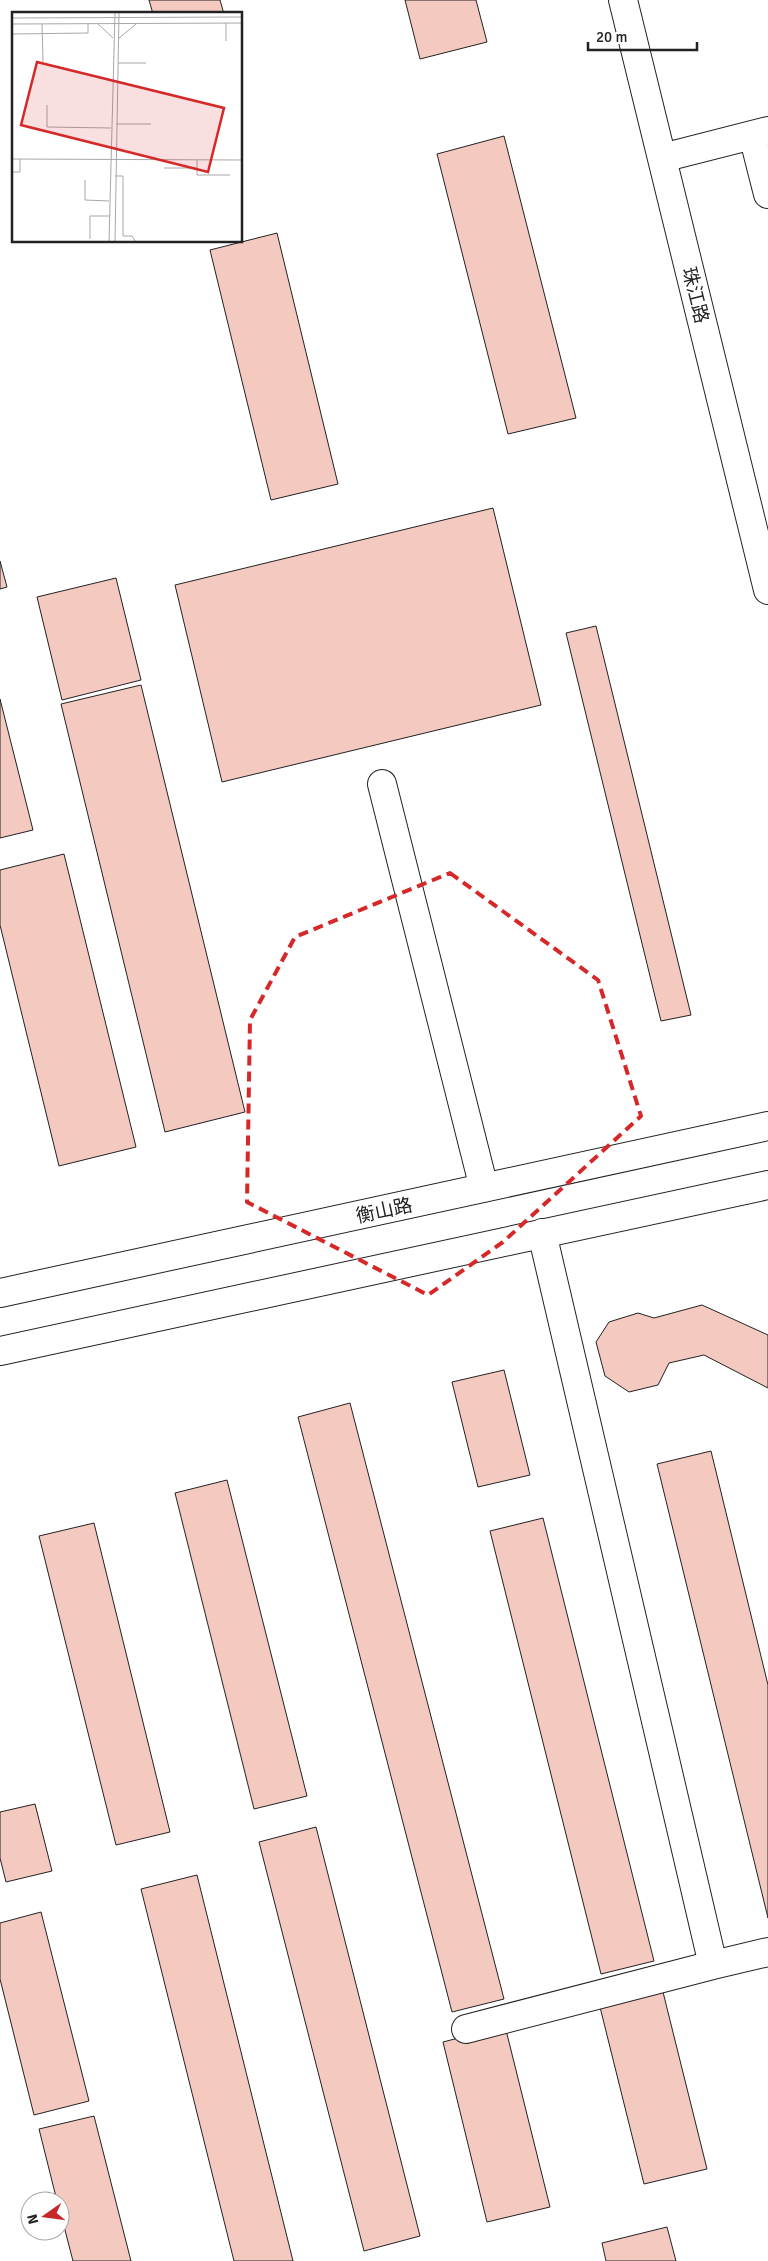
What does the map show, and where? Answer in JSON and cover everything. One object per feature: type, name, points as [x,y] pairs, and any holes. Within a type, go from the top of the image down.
[{"type":"street","name":"珠江路","points":[[622,0],[768,590]]},
{"type":"street","points":[[662,158],[761,133],[768,194]]},
{"type":"street","points":[[382,784],[484,1188]]},
{"type":"street","name":"衡山路","points":[[0,1294],[768,1126]]},
{"type":"street","points":[[0,1350],[768,1185]]},
{"type":"street","points":[[542,1233],[713,1965]]},
{"type":"street","points":[[466,2029],[768,1952]]},
{"type":"highlighted area","points":[[450,873],[598,980],[641,1116],[503,1242],[428,1295],[247,1202],[250,1020],[295,937]]},
{"type":"building","points":[[149,0],[220,0],[223,12],[152,12]]},
{"type":"building","points":[[405,0],[476,0],[487,42],[420,59]]},
{"type":"building","points":[[504,136],[576,418],[508,434],[437,154]]},
{"type":"building","points":[[277,233],[338,484],[271,500],[210,250]]},
{"type":"building","points":[[493,508],[541,705],[222,782],[175,585]]},
{"type":"building","points":[[0,561],[7,587],[0,589]]},
{"type":"building","points":[[116,578],[141,680],[62,700],[37,597]]},
{"type":"building","points":[[596,626],[691,1015],[661,1021],[566,633]]},
{"type":"building","points":[[141,685],[245,1112],[165,1132],[61,704]]},
{"type":"building","points":[[0,699],[33,830],[0,838]]},
{"type":"building","points":[[64,854],[136,1147],[59,1166],[0,925],[0,870]]},
{"type":"building","points":[[702,1305],[768,1335],[768,1388],[704,1355],[669,1363],[658,1385],[629,1392],[605,1376],[596,1342],[609,1322],[638,1313],[654,1318]]},
{"type":"building","points":[[504,1370],[530,1475],[478,1487],[452,1382]]},
{"type":"building","points":[[350,1403],[504,1999],[452,2012],[298,1417]]},
{"type":"building","points":[[711,1451],[768,1685],[768,1918],[657,1464]]},
{"type":"building","points":[[227,1480],[307,1796],[254,1809],[175,1493]]},
{"type":"building","points":[[543,1518],[654,1961],[601,1974],[490,1531]]},
{"type":"building","points":[[94,1523],[170,1832],[116,1845],[39,1536]]},
{"type":"building","points":[[35,1804],[52,1871],[6,1882],[0,1858],[0,1812]]},
{"type":"building","points":[[316,1827],[420,2236],[364,2251],[259,1842]]},
{"type":"building","points":[[197,1875],[293,2261],[234,2261],[141,1889]]},
{"type":"building","points":[[41,1912],[89,2101],[34,2115],[0,1979],[0,1923]]},
{"type":"building","points":[[662,1988],[707,2169],[644,2184],[599,2003]]},
{"type":"building","points":[[505,2026],[550,2207],[487,2222],[443,2042]]},
{"type":"building","points":[[94,2116],[131,2261],[73,2261],[68,2241],[70,2241],[70,2191],[54,2191],[39,2129]]},
{"type":"building","points":[[667,2227],[676,2261],[606,2261],[602,2243]]}]
